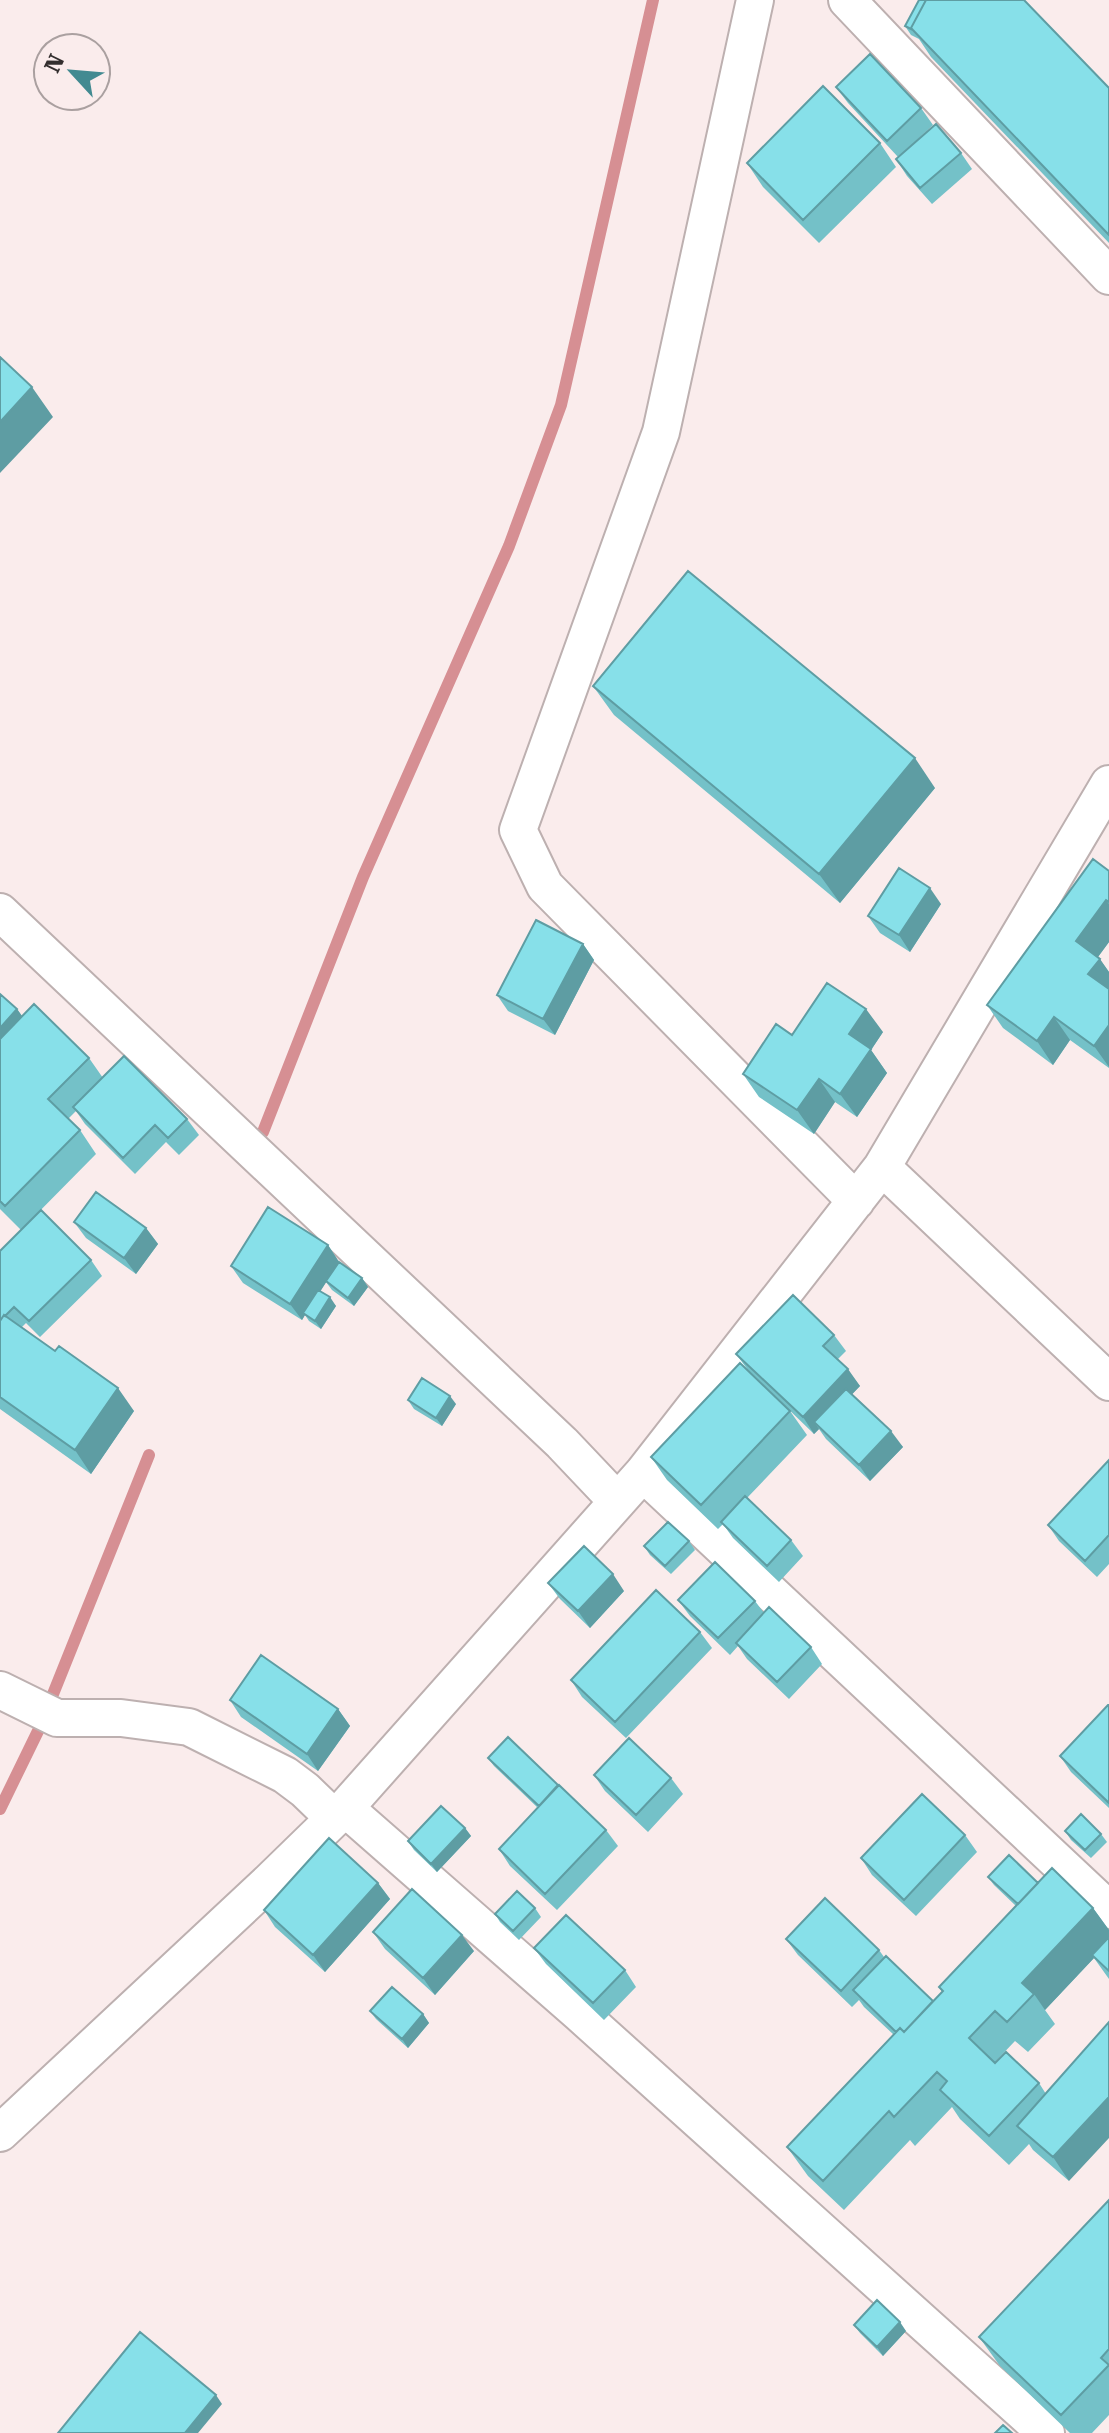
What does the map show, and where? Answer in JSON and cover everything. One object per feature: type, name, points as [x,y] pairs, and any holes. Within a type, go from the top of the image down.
[{"type":"street","points":[[755,0],[661,432],[518,830],[545,886],[856,1201]]},
{"type":"street","points":[[847,0],[1109,276]]},
{"type":"street","points":[[0,2133],[340,1813],[643,1473],[882,1167],[1109,784]]},
{"type":"street","points":[[0,912],[562,1443],[617,1501]]},
{"type":"street","points":[[882,1167],[1109,1382]]},
{"type":"street","points":[[643,1473],[1109,1910]]},
{"type":"street","points":[[0,1690],[47,1713],[189,1727],[285,1775],[340,1813],[579,2013],[1046,2433]]},
{"type":"building","points":[[919,0],[926,0],[911,28],[913,30],[905,26]]},
{"type":"building","points":[[926,0],[1024,0],[1109,88],[1109,235],[911,28]]},
{"type":"building","points":[[870,54],[921,108],[887,141],[836,87]]},
{"type":"building","points":[[823,86],[880,143],[803,220],[747,163]]},
{"type":"building","points":[[936,124],[961,153],[920,188],[896,159]]},
{"type":"building","points":[[0,357],[32,387],[0,422]]},
{"type":"building","points":[[688,571],[915,758],[819,874],[593,686]]},
{"type":"building","points":[[1093,859],[1109,871],[1109,902],[1106,900],[1076,941],[1100,959],[1088,974],[1109,989],[1109,1025],[1094,1046],[1054,1017],[1037,1041],[987,1005]]},
{"type":"building","points":[[899,868],[930,888],[899,935],[868,916]]},
{"type":"building","points":[[536,920],[583,944],[543,1019],[497,995]]},
{"type":"building","points":[[827,983],[866,1009],[849,1034],[871,1049],[840,1094],[819,1079],[797,1110],[743,1074],[776,1024],[792,1035]]},
{"type":"building","points":[[0,994],[17,1009],[0,1028]]},
{"type":"building","points":[[34,1004],[89,1058],[48,1099],[80,1130],[5,1206],[0,1201],[0,1039]]},
{"type":"building","points":[[124,1056],[187,1119],[168,1138],[155,1125],[123,1158],[73,1107]]},
{"type":"building","points":[[96,1192],[146,1228],[124,1258],[74,1222]]},
{"type":"building","points":[[268,1207],[328,1245],[290,1304],[231,1266]]},
{"type":"building","points":[[41,1210],[91,1260],[29,1321],[14,1307],[0,1321],[0,1251]]},
{"type":"building","points":[[339,1262],[362,1278],[348,1298],[326,1281]]},
{"type":"building","points":[[318,1290],[330,1297],[315,1321],[303,1313]]},
{"type":"building","points":[[793,1295],[834,1335],[823,1346],[848,1369],[803,1417],[736,1354]]},
{"type":"building","points":[[4,1315],[55,1351],[59,1346],[118,1388],[75,1450],[0,1397],[0,1321]]},
{"type":"building","points":[[740,1363],[790,1411],[701,1505],[651,1457]]},
{"type":"building","points":[[422,1378],[450,1396],[436,1418],[408,1400]]},
{"type":"building","points":[[846,1389],[891,1431],[859,1465],[814,1422]]},
{"type":"building","points":[[1109,1460],[1109,1535],[1085,1561],[1048,1525]]},
{"type":"building","points":[[745,1496],[791,1540],[767,1566],[721,1522]]},
{"type":"building","points":[[668,1522],[689,1541],[665,1566],[644,1546]]},
{"type":"building","points":[[584,1546],[613,1574],[578,1611],[548,1583]]},
{"type":"building","points":[[715,1562],[755,1601],[718,1638],[678,1600]]},
{"type":"building","points":[[656,1590],[700,1632],[615,1722],[571,1680]]},
{"type":"building","points":[[769,1607],[811,1647],[777,1682],[736,1643]]},
{"type":"building","points":[[261,1655],[338,1709],[307,1754],[230,1700]]},
{"type":"building","points":[[1109,1705],[1109,1803],[1060,1756]]},
{"type":"building","points":[[508,1737],[558,1785],[539,1806],[488,1758]]},
{"type":"building","points":[[629,1738],[671,1778],[636,1815],[594,1775]]},
{"type":"building","points":[[559,1785],[606,1830],[545,1894],[499,1849]]},
{"type":"building","points":[[922,1794],[965,1835],[904,1900],[861,1858]]},
{"type":"building","points":[[441,1806],[465,1828],[431,1864],[408,1841]]},
{"type":"building","points":[[1081,1814],[1101,1834],[1085,1850],[1065,1831]]},
{"type":"building","points":[[329,1838],[378,1883],[313,1955],[264,1910]]},
{"type":"building","points":[[1009,1855],[1038,1883],[1018,1904],[988,1877]]},
{"type":"building","points":[[1052,1868],[1093,1908],[1022,1983],[1034,1994],[1007,2022],[995,2011],[969,2038],[995,2063],[1006,2052],[1039,2083],[989,2136],[940,2090],[947,2081],[937,2072],[894,2117],[889,2111],[823,2181],[787,2147],[900,2028],[904,2032],[943,1991],[939,1987]]},
{"type":"building","points":[[412,1889],[462,1935],[423,1978],[373,1932]]},
{"type":"building","points":[[517,1891],[535,1908],[513,1931],[495,1914]]},
{"type":"building","points":[[825,1898],[879,1950],[841,1991],[786,1939]]},
{"type":"building","points":[[566,1915],[625,1970],[593,2003],[534,1948]]},
{"type":"building","points":[[1109,1937],[1109,1971],[1092,1955]]},
{"type":"building","points":[[886,1956],[933,2001],[904,2032],[900,2028],[896,2032],[853,1990]]},
{"type":"building","points":[[392,1987],[423,2014],[402,2039],[370,2011]]},
{"type":"building","points":[[1109,2022],[1109,2097],[1053,2157],[1017,2126]]},
{"type":"building","points":[[1109,2200],[1109,2349],[1101,2358],[1109,2365],[1061,2415],[979,2337]]},
{"type":"building","points":[[877,2300],[900,2322],[877,2347],[854,2325]]},
{"type":"building","points":[[140,2332],[216,2395],[185,2433],[58,2433]]},
{"type":"building","points":[[1003,2425],[1012,2433],[995,2433]]},
{"type":"waterway","points":[[263,1132],[363,877],[509,546],[561,405],[653,0]]},
{"type":"waterway","points":[[0,1809],[39,1729],[149,1455]]}]
